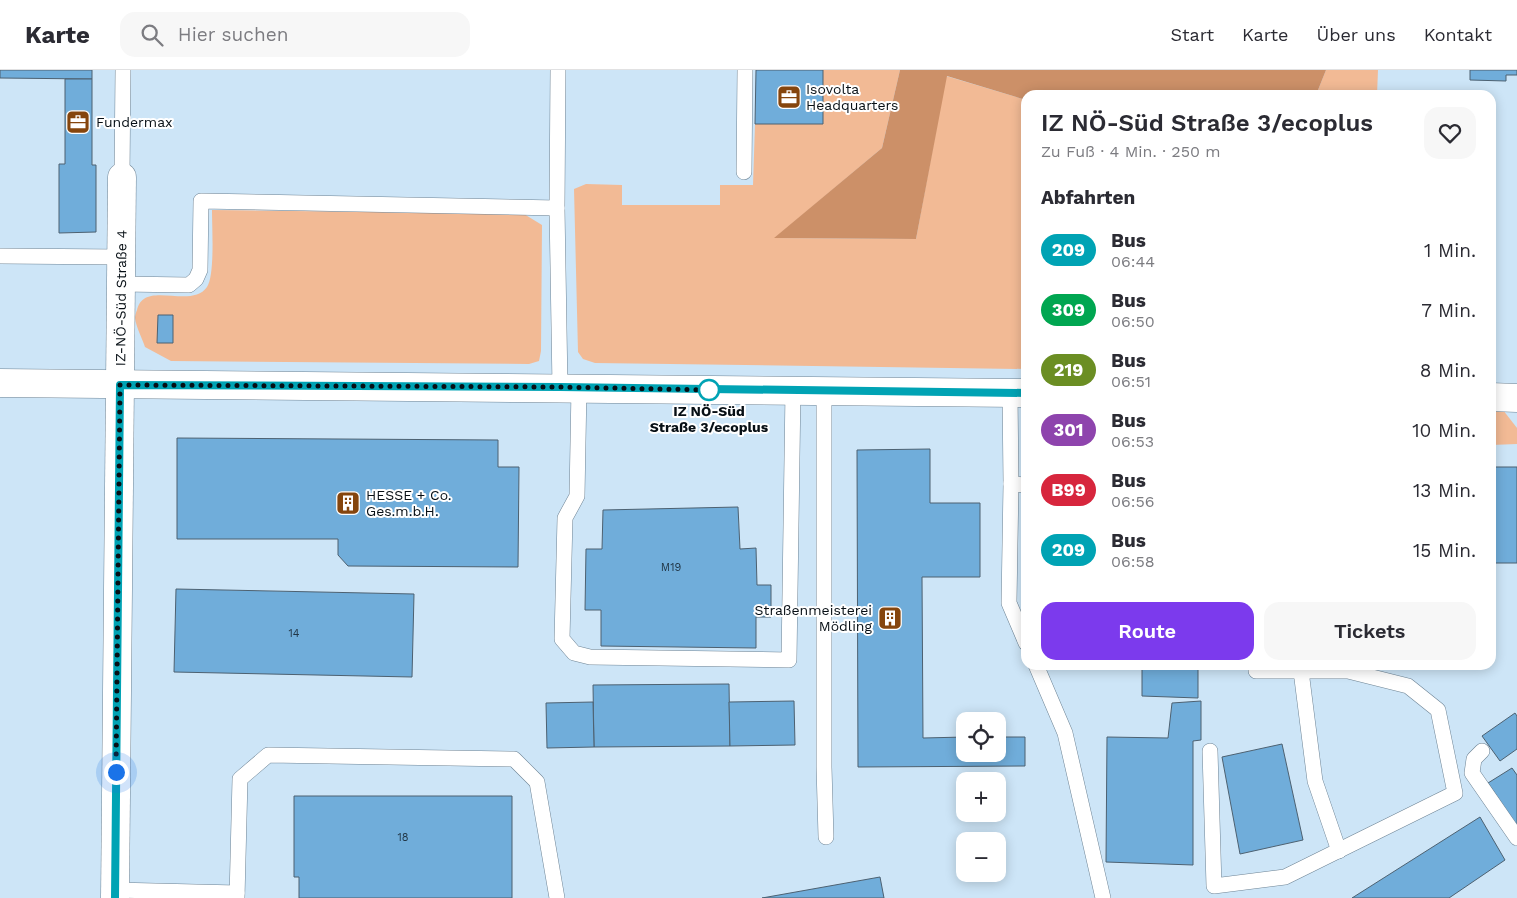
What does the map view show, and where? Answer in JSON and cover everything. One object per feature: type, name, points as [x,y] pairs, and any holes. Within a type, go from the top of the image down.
[{"type":"street","name":"IZ-NÖ-Süd Straße 4","points":[[115,894],[122,177]]},
{"type":"street","points":[[0,383],[1018,393]]},
{"type":"street","points":[[1496,397],[1517,398]]},
{"type":"lane","points":[[122,177],[123,70]]},
{"type":"lane","points":[[558,70],[557,208],[577,496],[565,518],[562,640],[574,652],[590,657],[790,660],[793,390]]},
{"type":"lane","points":[[744,172],[745,70]]},
{"type":"lane","points":[[121,284],[189,285],[196,279],[200,270],[201,201],[557,208]]},
{"type":"lane","points":[[0,256],[121,257]]},
{"type":"lane","points":[[824,390],[824,767],[826,837]]},
{"type":"lane","points":[[1018,393],[1010,484],[1009,603],[1021,631]]},
{"type":"lane","points":[[1010,484],[1021,484]]},
{"type":"lane","points":[[1038,670],[1065,733],[1103,898]]},
{"type":"lane","points":[[1210,751],[1214,886],[1285,878],[1455,793],[1438,710],[1408,686],[1348,671],[1256,670]]},
{"type":"lane","points":[[1301,671],[1315,781],[1339,850]]},
{"type":"lane","points":[[1482,751],[1474,759],[1472,773],[1517,838]]},
{"type":"lane","points":[[115,894],[237,896],[240,779],[268,755],[278,755],[514,759],[537,782],[557,898]]},
{"type":"shaded area","points":[[823,70],[900,70],[882,148],[775,238],[916,239],[946,76],[1021,98],[1021,369],[595,363],[583,359],[578,352],[574,189],[586,184],[622,185],[622,205],[720,205],[720,185],[753,185],[755,124],[823,124]]},
{"type":"shaded area","points":[[900,70],[1326,70],[1318,90],[1021,90],[1021,98],[947,76],[916,239],[774,238],[882,148]]},
{"type":"shaded area","points":[[1326,70],[1378,70],[1377,90],[1318,90]]},
{"type":"shaded area","points":[[212,210],[524,214],[542,225],[541,351],[539,361],[529,364],[171,361],[145,347],[135,318],[136,313],[141,301],[149,297],[158,295],[190,296],[200,293],[207,287],[210,281],[212,262]]},
{"type":"shaded area","points":[[1496,410],[1503,410],[1517,428],[1517,444],[1496,445]]},
{"type":"building","points":[[0,70],[92,70],[92,79],[0,78]]},
{"type":"building","name":"Isovolta Headquarters","points":[[756,70],[823,70],[823,124],[755,124]]},
{"type":"building","points":[[1470,70],[1517,70],[1517,75],[1506,75],[1506,81],[1470,80]]},
{"type":"building","name":"Fundermax","points":[[65,79],[92,79],[92,165],[96,165],[96,232],[59,233],[59,164],[65,164]]},
{"type":"building","points":[[158,315],[173,315],[173,343],[157,343]]},
{"type":"building","name":"HESSE + Co. Ges.m.b.H.","points":[[177,438],[498,440],[498,467],[519,467],[518,567],[348,566],[338,555],[338,539],[177,539]]},
{"type":"building","name":"Straßenmeisterei Mödling","points":[[930,449],[930,503],[980,503],[980,577],[922,577],[923,738],[956,737],[956,762],[1006,762],[1006,737],[1025,737],[1025,766],[858,767],[857,450]]},
{"type":"building","points":[[1496,467],[1517,467],[1517,563],[1496,563]]},
{"type":"building","points":[[738,507],[740,549],[756,548],[757,585],[771,585],[771,617],[756,617],[756,648],[601,646],[601,610],[585,610],[586,549],[602,549],[603,510]]},
{"type":"building","points":[[176,589],[414,594],[412,677],[174,672]]},
{"type":"building","points":[[1142,670],[1198,670],[1198,698],[1142,696]]},
{"type":"building","points":[[729,684],[730,746],[594,747],[593,685]]},
{"type":"building","points":[[794,701],[795,745],[730,746],[729,702]]},
{"type":"building","points":[[1201,701],[1201,740],[1193,741],[1193,865],[1106,862],[1107,737],[1168,738],[1172,703]]},
{"type":"building","points":[[593,702],[594,747],[547,748],[546,703]]},
{"type":"building","points":[[1515,713],[1517,716],[1517,749],[1500,761],[1482,736]]},
{"type":"building","points":[[1282,744],[1303,840],[1240,854],[1222,757]]},
{"type":"building","points":[[1512,768],[1517,775],[1517,826],[1488,783]]},
{"type":"building","points":[[294,796],[512,796],[512,898],[299,898],[299,877],[294,877]]},
{"type":"building","points":[[1480,817],[1505,860],[1449,898],[1352,898]]},
{"type":"building","points":[[880,877],[884,898],[762,898]]},
{"type":"bus line","name":"209","points":[[115,898],[120,385],[560,387],[1021,393]]},
{"type":"place","name":"Isovolta Headquarters","points":[[789,97]]},
{"type":"place","name":"Fundermax","points":[[78,122]]},
{"type":"place","name":"IZ NÖ-Süd Straße 3/ecoplus","points":[[709,390]]},
{"type":"place","name":"HESSE + Co. Ges.m.b.H.","points":[[348,503]]},
{"type":"place","name":"Straßenmeisterei Mödling","points":[[890,618]]},
{"type":"route","points":[[116,772],[120,385],[560,387],[709,390]]}]
